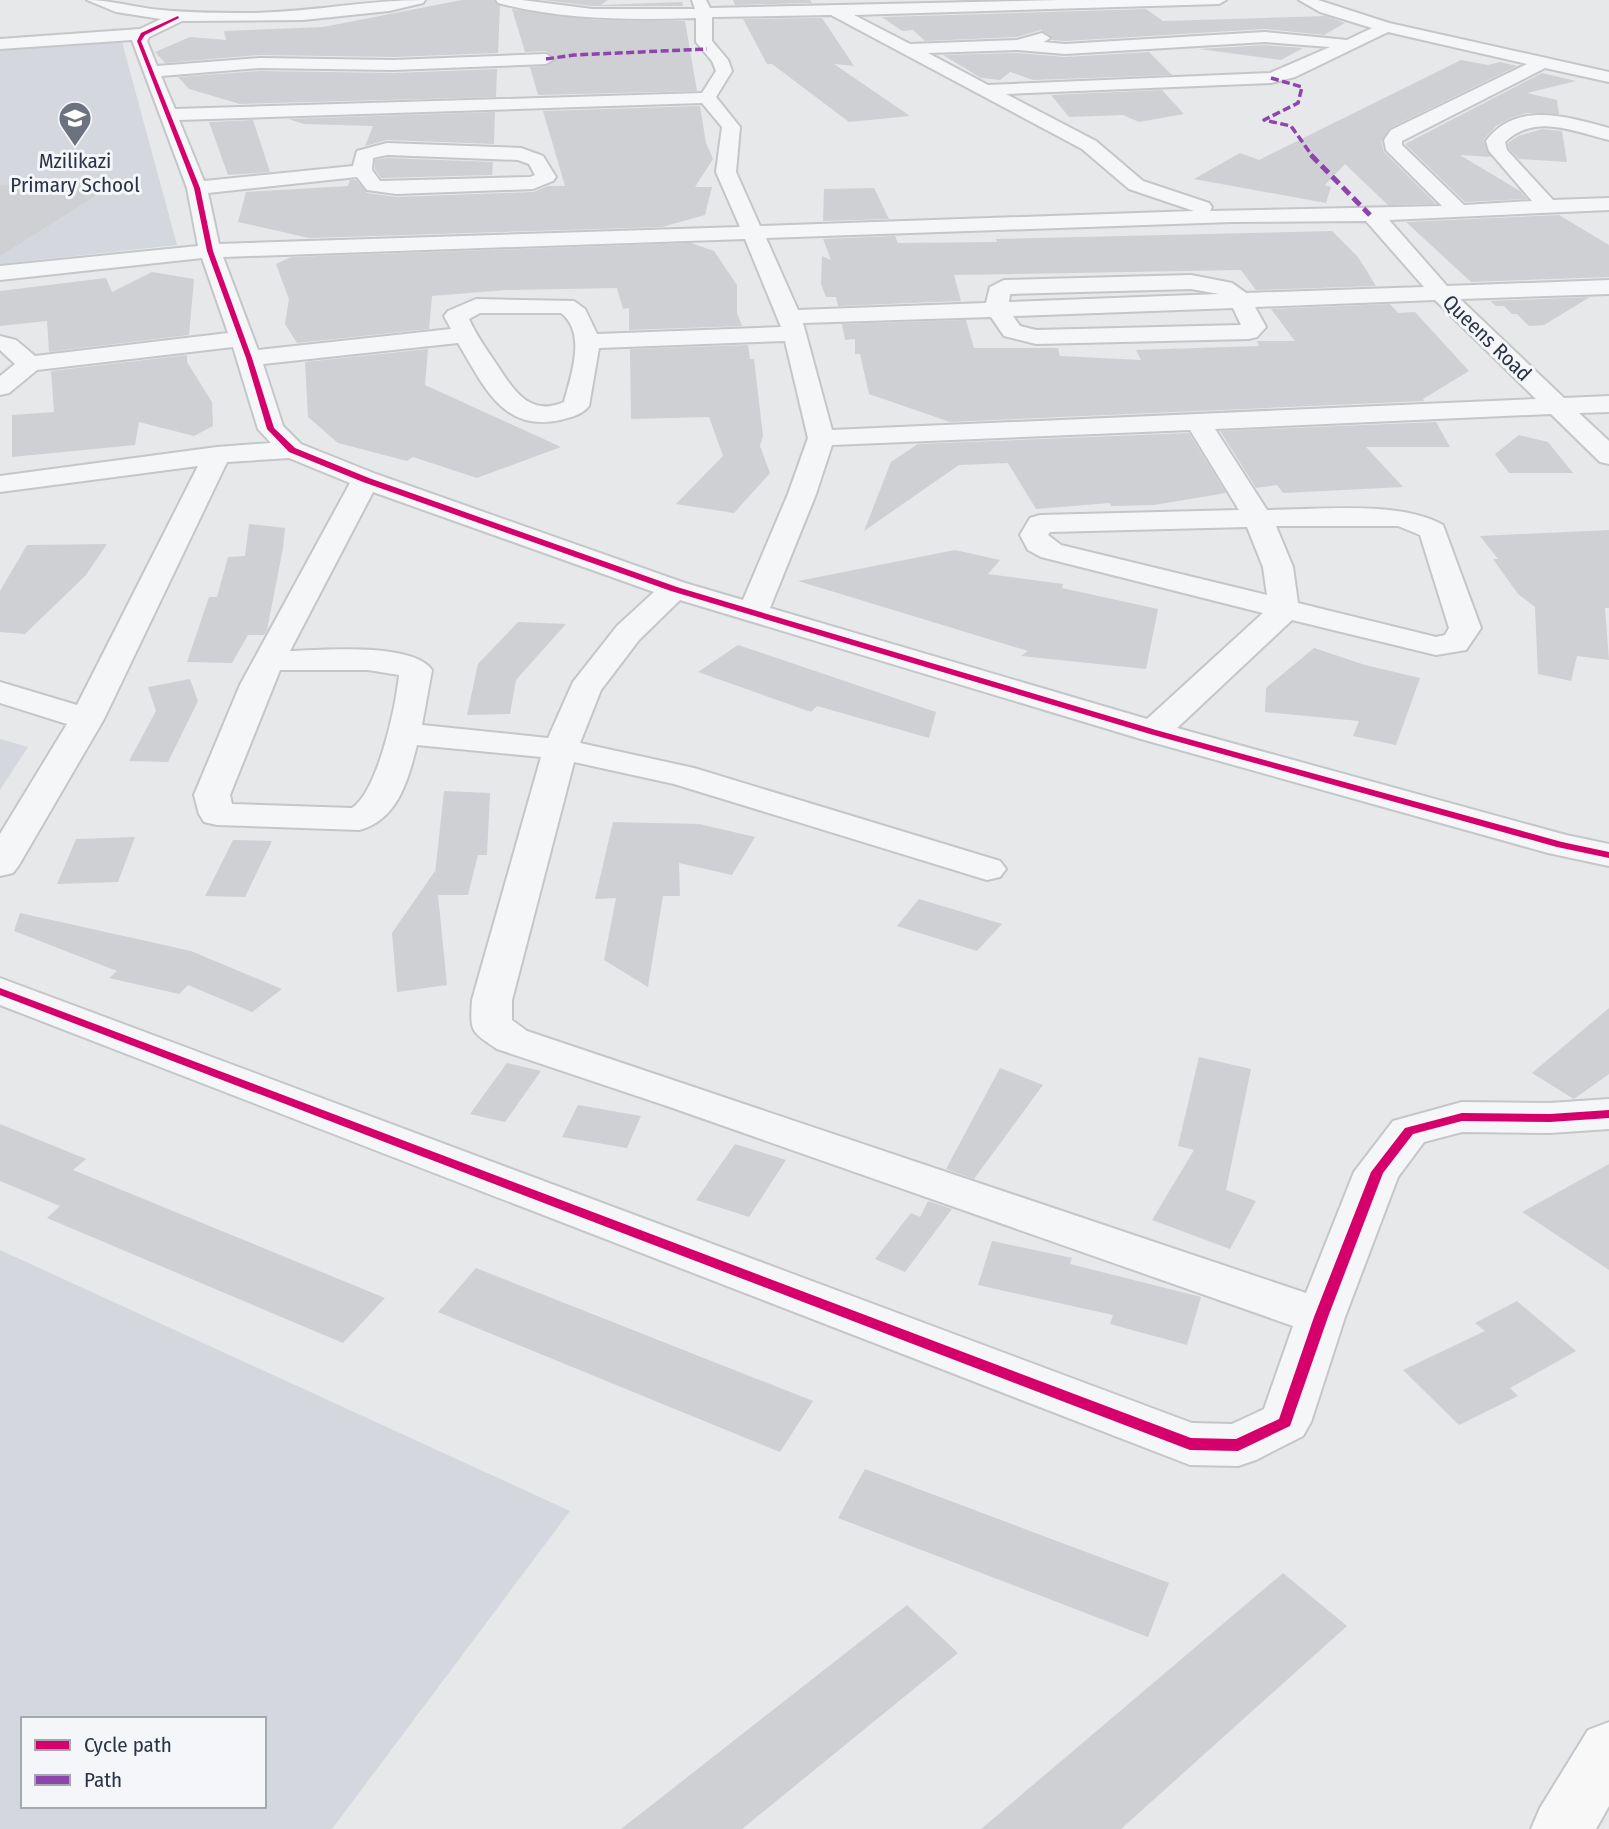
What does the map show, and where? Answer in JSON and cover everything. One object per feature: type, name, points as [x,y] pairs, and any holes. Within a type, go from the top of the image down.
[{"type":"street","points":[[94,0],[117,8],[178,17],[317,15],[360,11],[418,0]]},
{"type":"street","points":[[503,0],[531,8],[570,12],[701,6],[835,11],[1004,3],[1219,0]]},
{"type":"street","points":[[1306,0],[1325,9],[1386,27],[1609,77]]},
{"type":"street","points":[[701,6],[704,42],[720,60],[724,71],[707,98]]},
{"type":"street","points":[[1325,9],[1349,42]]},
{"type":"street","points":[[835,11],[1089,145],[1136,185],[1231,216]]},
{"type":"street","points":[[0,44],[142,34],[178,17]]},
{"type":"street","points":[[985,90],[1271,78],[1289,73],[1349,42],[1386,27]]},
{"type":"street","points":[[142,34],[139,41],[197,188],[210,251],[271,429],[292,450],[366,480],[674,589],[1153,732],[1561,845],[1609,855]]},
{"type":"street","points":[[909,50],[1018,45],[1065,50],[1275,37],[1349,42]]},
{"type":"street","points":[[152,72],[260,63],[393,65],[546,59]]},
{"type":"street","points":[[1459,211],[1393,146],[1393,140],[1398,134],[1474,94],[1544,62]]},
{"type":"street","points":[[170,116],[707,98],[730,120],[734,133],[726,158],[726,172],[754,232],[792,326],[815,405],[821,438],[802,494],[753,613]]},
{"type":"street","points":[[1547,206],[1498,151],[1495,141],[1500,135],[1525,120],[1539,118],[1609,134]]},
{"type":"street","points":[[380,150],[504,153],[530,156],[536,160],[546,177],[533,183],[396,188],[374,186],[362,171],[364,155],[380,150]]},
{"type":"street","points":[[197,188],[362,171]]},
{"type":"street","points":[[0,273],[210,251],[1231,216],[1370,215],[1609,204]]},
{"type":"street","name":"Queens Road","points":[[1370,215],[1377,219],[1439,291],[1609,456]]},
{"type":"street","points":[[1191,282],[1227,287],[1241,298],[1254,327],[1249,332],[1036,337],[1012,331],[998,309],[998,292],[1004,288],[1191,282]]},
{"type":"street","points":[[1241,298],[1609,287]]},
{"type":"street","points":[[476,306],[566,306],[576,311],[589,341],[576,406],[564,413],[534,414],[509,402],[464,335],[456,316],[476,306]]},
{"type":"street","points":[[589,341],[998,309]]},
{"type":"street","points":[[0,388],[30,364],[464,335]]},
{"type":"street","points":[[0,343],[8,345],[30,364]]},
{"type":"street","points":[[821,438],[1609,404]]},
{"type":"street","points":[[1197,420],[1258,518],[1278,566],[1284,610]]},
{"type":"street","points":[[0,484],[217,455],[292,450]]},
{"type":"street","points":[[0,865],[87,719],[217,455]]},
{"type":"street","points":[[269,661],[379,662],[408,665],[416,670],[384,796],[374,810],[359,819],[217,814],[212,795],[256,685],[366,480]]},
{"type":"street","points":[[1258,518],[1399,518],[1421,524],[1433,531],[1465,628],[1455,643],[1436,646],[1284,610],[1051,551],[1038,544],[1034,535],[1040,524],[1258,518]]},
{"type":"street","points":[[674,589],[628,633],[585,689],[560,749],[492,1000],[491,1025],[512,1040],[1321,1317]]},
{"type":"street","points":[[1153,732],[1284,610]]},
{"type":"street","points":[[0,692],[87,719]]},
{"type":"street","points":[[402,733],[560,749],[682,775],[987,869]]},
{"type":"street","points":[[0,991],[1190,1444],[1238,1445],[1285,1422],[1321,1317],[1377,1172],[1409,1130],[1462,1117],[1550,1118],[1609,1114]]},
{"type":"street","points":[[1562,1829],[1609,1749]]},
{"type":"shaded area","name":"Mzilikazi Primary School","points":[[122,42],[177,245],[0,264],[0,50]]},
{"type":"shaded area","points":[[0,739],[28,747],[0,790]]},
{"type":"shaded area","points":[[0,1250],[570,1511],[332,1829],[0,1829]]},
{"type":"building","points":[[462,0],[493,0],[500,6],[498,53],[393,57],[260,55],[165,63],[155,52],[190,37],[226,40],[224,31],[323,27]]},
{"type":"building","points":[[543,0],[608,0],[601,5],[682,2],[683,6],[592,6]]},
{"type":"building","points":[[733,0],[810,0],[812,3],[735,5]]},
{"type":"building","points":[[512,9],[596,20],[685,21],[697,91],[538,95],[530,67],[547,66],[556,58],[546,51],[525,52]]},
{"type":"building","points":[[1146,9],[1163,21],[1326,16],[1345,23],[1324,35],[1265,29],[1065,41],[1052,40],[1051,36],[1041,30],[1017,37],[925,41],[913,30],[902,31],[882,17]]},
{"type":"building","points":[[822,18],[854,66],[834,64],[910,116],[849,122],[772,64],[767,64],[743,19]]},
{"type":"building","points":[[1265,45],[1303,48],[1281,60],[1199,49]]},
{"type":"building","points":[[1149,52],[1172,75],[1033,80],[1010,72],[1000,80],[981,78],[943,55],[1018,53],[1065,57]]},
{"type":"building","points":[[1461,60],[1488,65],[1500,62],[1517,66],[1390,128],[1381,141],[1384,152],[1436,204],[1388,205],[1345,164],[1325,185],[1331,187],[1326,203],[1194,179],[1240,153],[1259,160]]},
{"type":"building","points":[[497,69],[496,97],[240,104],[189,89],[178,77],[260,71],[393,73]]},
{"type":"building","points":[[1542,73],[1576,81],[1527,93],[1557,100],[1559,114],[1527,113],[1511,118],[1496,126],[1484,139],[1491,157],[1460,155],[1520,191],[1527,199],[1465,202],[1405,144]]},
{"type":"building","points":[[1162,90],[1184,114],[1139,122],[1123,115],[1069,117],[1051,95]]},
{"type":"building","points":[[700,106],[706,143],[713,159],[695,187],[712,187],[705,215],[662,227],[309,238],[238,222],[246,192],[348,186],[350,180],[356,180],[367,193],[396,197],[533,192],[548,186],[565,186],[543,111]]},
{"type":"building","points":[[495,112],[494,144],[387,140],[365,146],[373,126],[304,124],[288,119]]},
{"type":"building","points":[[253,120],[270,172],[228,175],[209,122]]},
{"type":"building","points":[[1542,129],[1562,131],[1567,162],[1519,159],[1509,149],[1508,143],[1518,136]]},
{"type":"building","points":[[387,158],[493,162],[492,175],[381,178],[375,169],[375,160]]},
{"type":"building","points":[[0,185],[105,190],[0,256]]},
{"type":"building","points":[[874,188],[889,219],[823,221],[824,189]]},
{"type":"building","points":[[1559,215],[1609,245],[1609,277],[1471,282],[1406,222]]},
{"type":"building","points":[[1332,231],[1358,257],[1376,286],[1256,290],[1241,270],[954,275],[961,301],[838,306],[836,297],[826,297],[821,284],[822,256],[831,260],[823,239],[895,236],[898,243],[997,242],[996,239]]},
{"type":"building","points":[[691,243],[714,251],[737,285],[737,313],[742,326],[629,330],[629,308],[623,309],[617,288],[506,290],[432,296],[429,329],[297,343],[285,324],[289,299],[276,264],[291,257]]},
{"type":"building","points":[[152,272],[194,279],[189,335],[49,352],[47,321],[0,326],[0,291],[106,278],[112,292]]},
{"type":"building","points":[[1590,297],[1544,325],[1529,326],[1517,314],[1512,314],[1504,306],[1496,306],[1490,301]]},
{"type":"building","points":[[1390,304],[1398,313],[1415,312],[1469,371],[1423,399],[1424,401],[950,422],[869,394],[860,354],[855,354],[855,339],[845,340],[842,324],[966,320],[974,348],[1058,348],[1060,356],[1141,360],[1136,350],[1259,346],[1257,341],[1295,341],[1271,309]]},
{"type":"building","points":[[748,345],[750,359],[754,359],[763,436],[760,446],[770,473],[734,513],[676,504],[723,456],[709,417],[631,419],[630,349]]},
{"type":"building","points":[[428,349],[425,385],[561,447],[477,478],[413,457],[407,461],[338,443],[308,417],[305,362]]},
{"type":"building","points":[[187,355],[187,362],[212,402],[213,426],[194,436],[139,422],[135,445],[12,457],[12,415],[54,412],[51,371]]},
{"type":"building","points":[[1436,422],[1450,447],[1366,447],[1403,487],[1283,493],[1277,485],[1256,488],[1220,431]]},
{"type":"building","points":[[1189,433],[1226,493],[1154,505],[1111,506],[1110,503],[1036,509],[1008,463],[959,465],[864,531],[891,462],[918,444]]},
{"type":"building","points":[[1519,435],[1548,442],[1573,473],[1509,473],[1495,454]]},
{"type":"building","points":[[249,524],[285,528],[267,630],[264,635],[248,635],[232,663],[187,662],[209,597],[217,597],[228,557],[245,556]]},
{"type":"building","points":[[1609,530],[1609,608],[1605,608],[1609,660],[1577,656],[1571,681],[1538,674],[1535,607],[1518,594],[1493,559],[1498,559],[1480,536]]},
{"type":"building","points":[[107,544],[86,575],[25,634],[0,632],[0,591],[27,545]]},
{"type":"building","points":[[955,550],[1000,560],[988,574],[1063,584],[1062,588],[1158,609],[1146,669],[1021,656],[1028,651],[798,581]]},
{"type":"building","points":[[518,622],[566,624],[516,680],[510,714],[467,715],[478,664]]},
{"type":"building","points":[[738,645],[936,712],[929,738],[817,706],[811,712],[698,672]]},
{"type":"building","points":[[1314,648],[1365,665],[1420,678],[1396,745],[1353,736],[1359,721],[1265,712],[1266,688]]},
{"type":"building","points":[[190,679],[198,701],[168,762],[129,761],[156,711],[148,687]]},
{"type":"building","points":[[444,791],[490,793],[487,855],[478,855],[468,895],[438,895],[447,985],[397,992],[392,933],[435,871],[435,874]]},
{"type":"building","points":[[613,822],[699,824],[755,837],[732,875],[679,863],[680,896],[663,896],[648,987],[604,960],[616,898],[595,899]]},
{"type":"building","points":[[135,837],[118,882],[57,884],[76,839]]},
{"type":"building","points":[[233,840],[272,841],[245,897],[205,896]]},
{"type":"building","points":[[919,899],[1002,924],[977,951],[897,926]]},
{"type":"building","points":[[20,913],[191,951],[282,989],[252,1012],[188,985],[179,994],[109,978],[117,971],[14,931]]},
{"type":"building","points":[[1609,1008],[1609,1074],[1574,1099],[1532,1073]]},
{"type":"building","points":[[1199,1057],[1251,1069],[1226,1190],[1256,1201],[1230,1249],[1152,1220],[1194,1150],[1178,1146]]},
{"type":"building","points":[[507,1063],[541,1071],[505,1122],[470,1114]]},
{"type":"building","points":[[1000,1068],[1043,1085],[974,1179],[946,1169]]},
{"type":"building","points":[[578,1105],[641,1116],[627,1148],[562,1137]]},
{"type":"building","points":[[0,1124],[86,1159],[73,1170],[385,1298],[343,1343],[47,1218],[60,1206],[0,1181]]},
{"type":"building","points":[[735,1144],[786,1160],[749,1217],[696,1200]]},
{"type":"building","points":[[1609,1164],[1609,1270],[1522,1212]]},
{"type":"building","points":[[928,1201],[952,1209],[905,1272],[875,1259],[911,1213],[920,1217]]},
{"type":"building","points":[[992,1241],[1072,1258],[1070,1264],[1201,1297],[1187,1345],[1110,1324],[1113,1315],[978,1285]]},
{"type":"building","points":[[476,1268],[813,1401],[780,1452],[438,1312]]},
{"type":"building","points":[[1517,1301],[1576,1351],[1510,1388],[1518,1396],[1459,1425],[1403,1370],[1485,1331],[1475,1323]]},
{"type":"building","points":[[865,1469],[1169,1583],[1148,1637],[838,1518]]},
{"type":"building","points":[[1283,1573],[1347,1626],[1121,1829],[981,1829]]},
{"type":"building","points":[[907,1605],[958,1653],[742,1829],[621,1829]]},
{"type":"marked path","points":[[546,59],[574,55],[707,49]]},
{"type":"marked path","points":[[1271,78],[1302,87],[1298,103],[1264,120],[1291,126],[1313,157],[1370,215]]},
{"type":"cycle path","points":[[178,17],[143,34],[139,41],[197,188],[210,251],[249,358],[271,429],[292,450],[366,480],[674,589],[1153,732],[1561,845],[1609,855]]},
{"type":"cycle path","points":[[0,991],[1190,1444],[1238,1445],[1285,1422],[1321,1317],[1377,1172],[1409,1131],[1462,1117],[1550,1118],[1609,1114]]},
{"type":"place","name":"Mzilikazi Primary School","points":[[75,148]]}]
